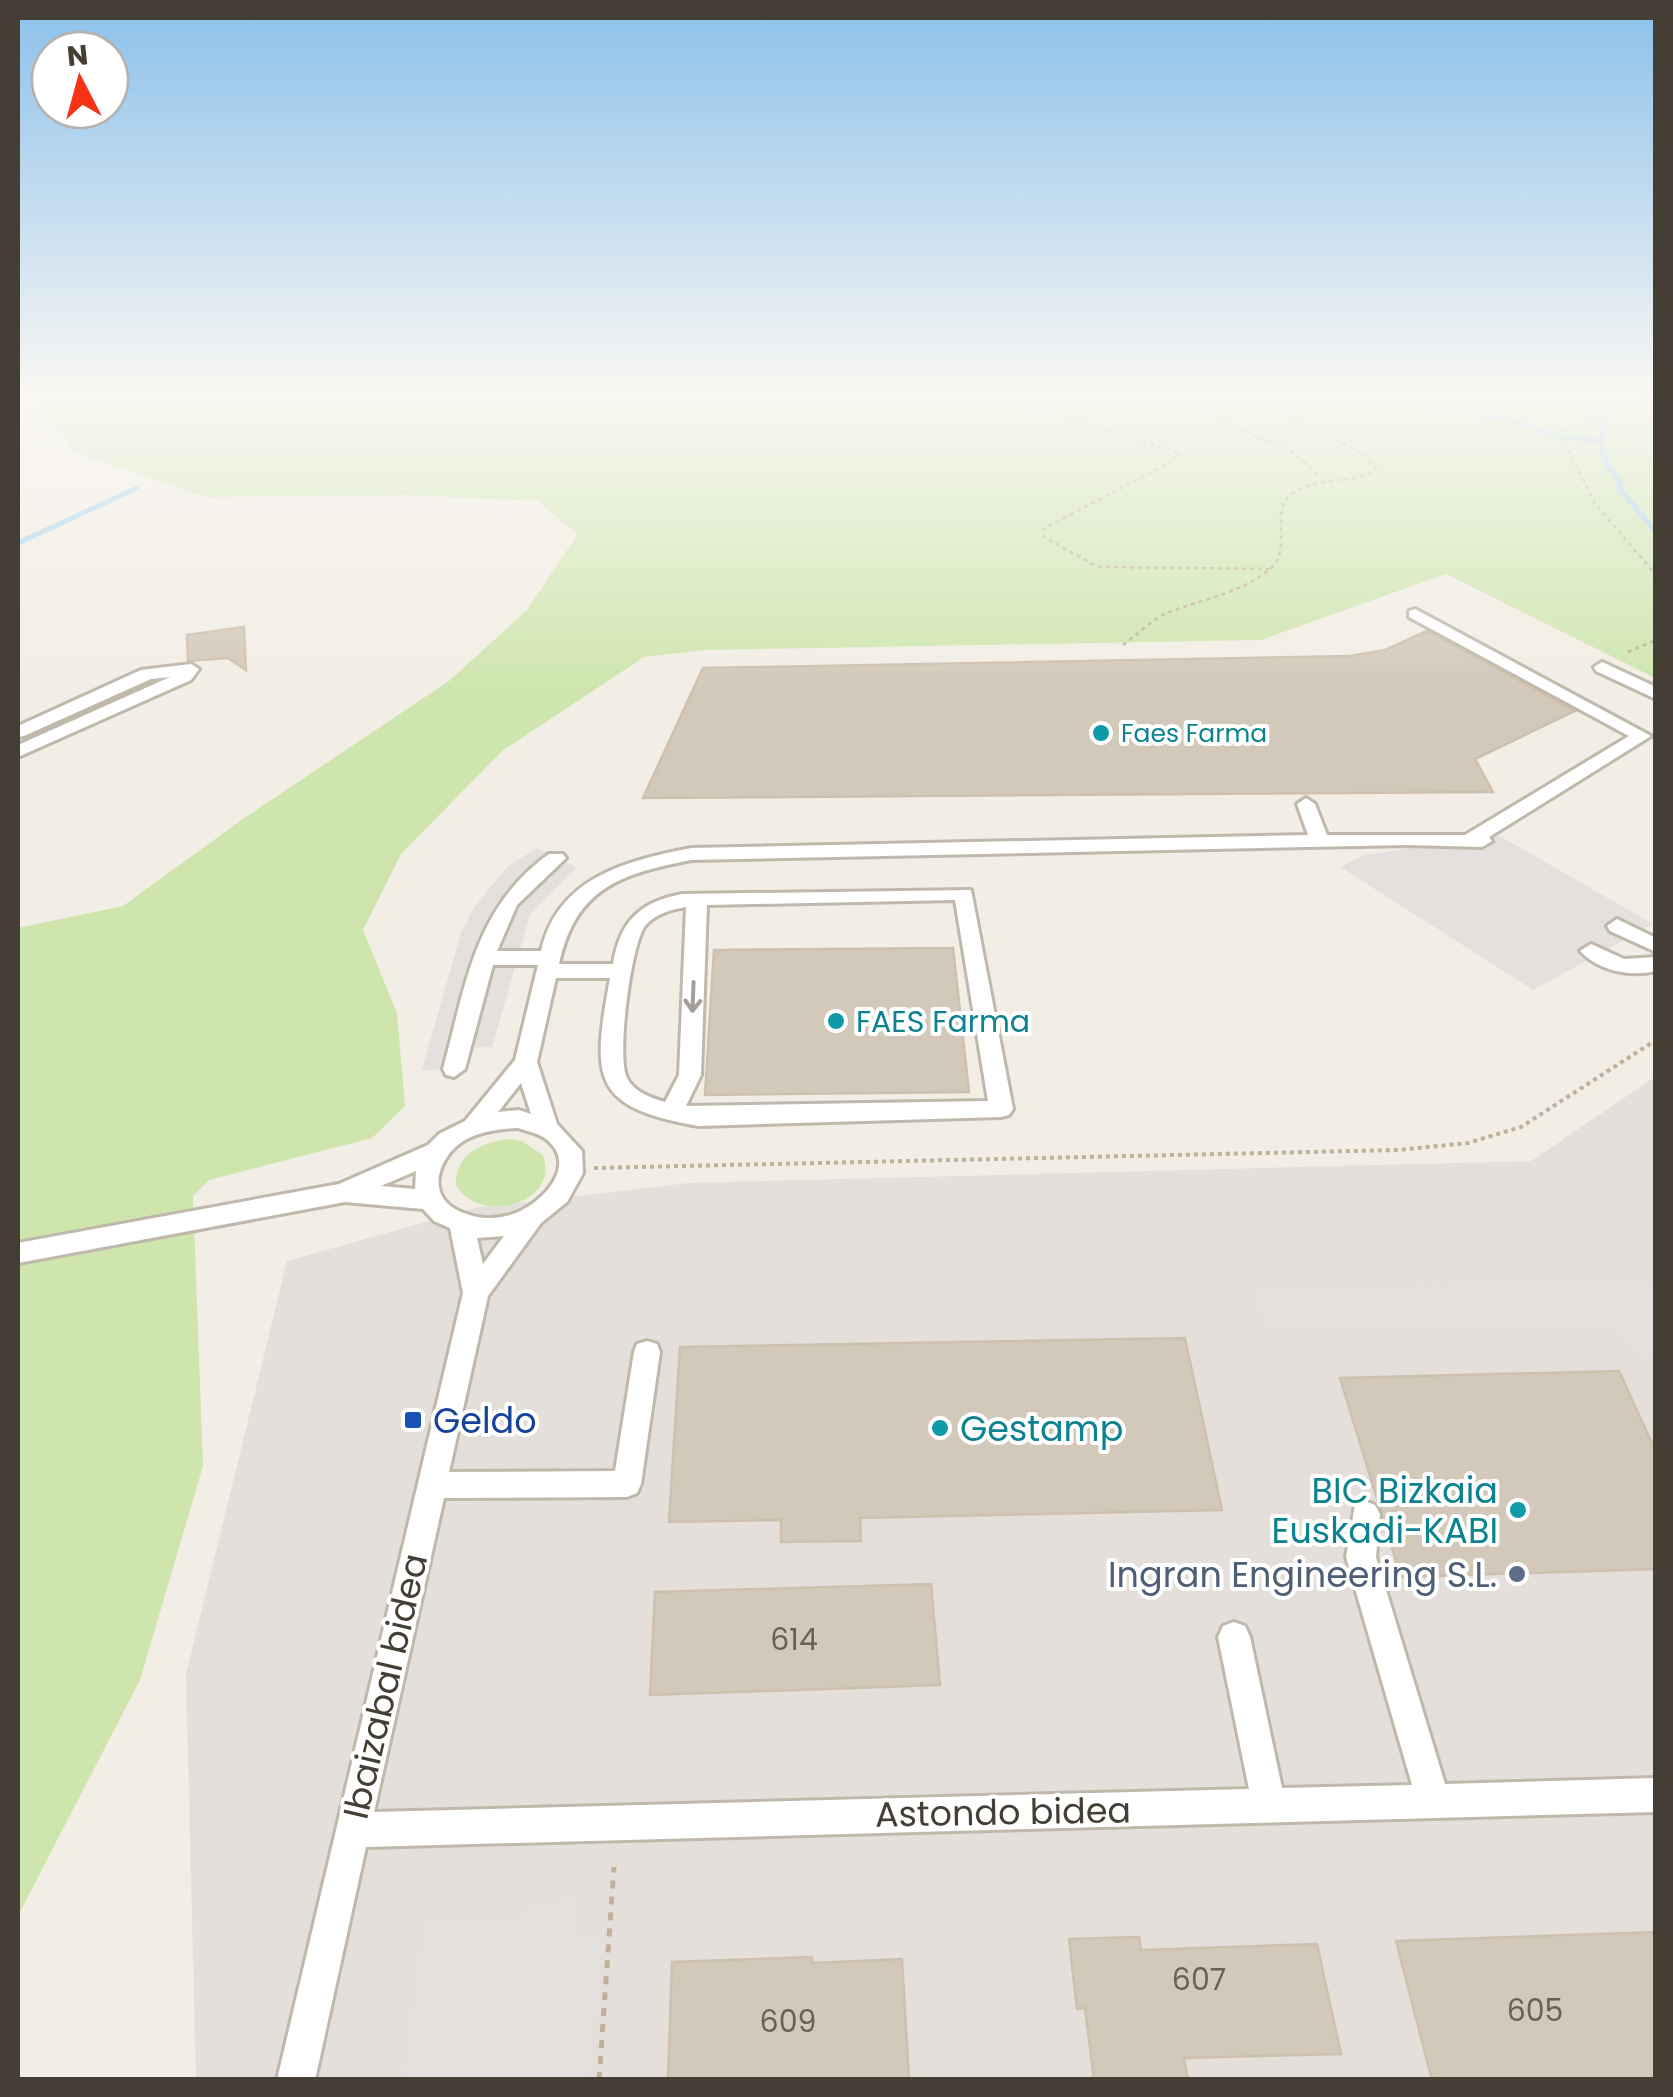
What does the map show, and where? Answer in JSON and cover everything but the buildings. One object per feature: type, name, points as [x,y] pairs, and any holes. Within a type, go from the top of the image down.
[{"type":"street","points":[[18,1254],[343,1193],[437,1151],[474,1126],[526,1062],[558,926],[590,887],[641,864],[691,854],[1476,840],[1642,736],[1416,614]]},
{"type":"street","points":[[1602,667],[1656,694]]},
{"type":"street","points":[[18,732],[147,674],[191,670],[18,752]]},
{"type":"street","points":[[1306,804],[1320,842]]},
{"type":"street","points":[[454,1069],[491,931],[508,899],[556,858]]},
{"type":"street","points":[[964,894],[1001,1108],[699,1117],[671,1114],[632,1098],[616,1084],[610,1067],[608,1051],[623,971],[632,930],[640,919],[676,901],[964,894]]},
{"type":"street","points":[[671,1114],[690,1075],[698,899]]},
{"type":"street","points":[[1591,951],[1618,968],[1640,968],[1655,954],[1617,926]]},
{"type":"street","points":[[484,958],[623,971]]},
{"type":"street","points":[[526,1062],[546,1126]]},
{"type":"street","points":[[437,1151],[426,1175],[430,1200],[438,1210],[462,1224],[495,1228],[530,1220],[566,1189],[573,1169],[566,1142],[546,1126],[519,1119],[474,1126]]},
{"type":"street","points":[[343,1193],[430,1200]]},
{"type":"street","name":"Ibaizabal bidea","points":[[296,2080],[476,1293],[530,1220]]},
{"type":"street","name":"Ibaizabal bidea","points":[[462,1224],[476,1293]]},
{"type":"street","points":[[432,1485],[627,1484],[647,1352]]},
{"type":"street","points":[[1365,1514],[1361,1557],[1432,1800]]},
{"type":"street","points":[[1234,1636],[1269,1804]]},
{"type":"street","name":"Astondo bidea","points":[[351,1830],[1656,1795]]},
{"type":"path","points":[[1109,494],[1043,528],[1044,537],[1098,567],[1270,569]]},
{"type":"path","points":[[1122,644],[1165,614],[1212,600],[1270,569],[1278,560],[1284,505],[1292,494]]},
{"type":"path","points":[[1590,494],[1656,574]]},
{"type":"path","points":[[1628,652],[1656,640]]},
{"type":"path","points":[[573,1169],[674,1163],[1398,1150],[1468,1142],[1521,1127],[1656,1040]]},
{"type":"path","points":[[599,2080],[614,1867]]},
{"type":"shaded area","points":[[1500,836],[1653,924],[1533,990],[1340,867],[1364,855]]},
{"type":"shaded area","points":[[537,848],[577,868],[530,914],[492,1047],[468,1048],[464,1069],[422,1070],[461,933],[473,909],[507,867]]},
{"type":"shaded area","points":[[1655,1077],[1655,2079],[196,2080],[186,1674],[287,1261],[475,1208],[688,1183],[1531,1161]]},
{"type":"shaded area","points":[[1655,1282],[1655,1363],[1610,1322],[1269,1329],[1254,1290]]},
{"type":"shaded area","points":[[577,1902],[574,1937],[600,1937],[589,2079],[404,2079],[426,1923],[520,1921],[540,1903]]},
{"type":"green space","points":[[196,494],[1655,494],[1655,678],[1446,574],[1261,640],[705,650],[644,657],[502,751],[401,854],[363,930],[397,1013],[405,1106],[372,1138],[209,1180],[193,1196],[203,1466],[140,1680],[18,1916],[18,928],[123,906],[240,821],[449,681],[527,610],[577,535],[539,501],[408,495],[205,497]]},
{"type":"green space","points":[[508,1139],[522,1141],[543,1155],[545,1172],[540,1186],[515,1204],[482,1204],[467,1197],[456,1185],[460,1165],[479,1147]]},
{"type":"waterway","points":[[18,543],[124,494]]},
{"type":"waterway","points":[[1624,494],[1656,532]]},
{"type":"place","name":"Faes Farma","points":[[1101,733]]},
{"type":"place","name":"FAES Farma","points":[[836,1021]]},
{"type":"place","name":"Geldo","points":[[413,1420]]},
{"type":"place","name":"Gestamp","points":[[940,1428]]},
{"type":"place","name":"BIC Bizkaia Euskadi-KABI","points":[[1518,1510]]},
{"type":"place","name":"Ingran Engineering S.L.","points":[[1517,1574]]}]
